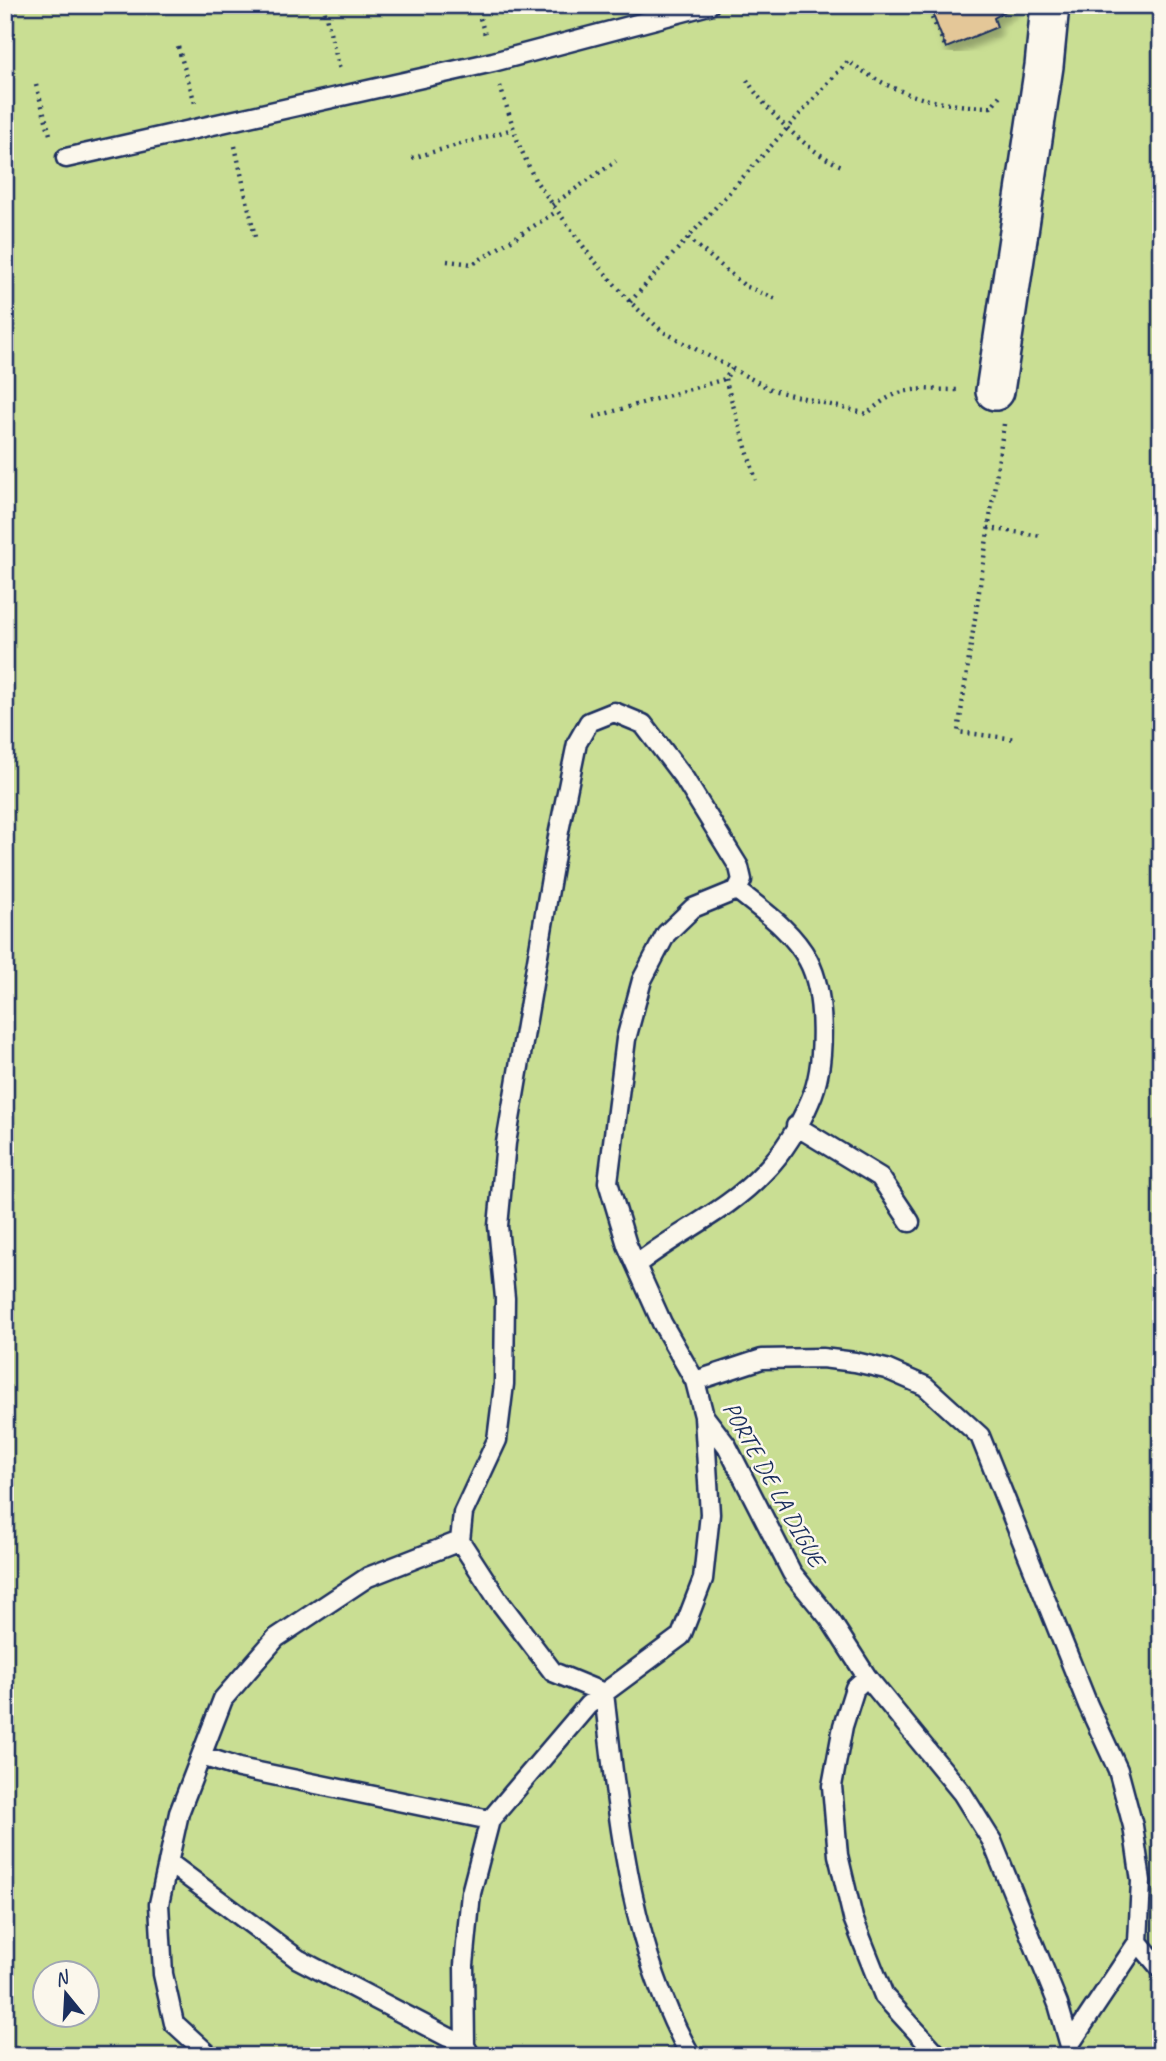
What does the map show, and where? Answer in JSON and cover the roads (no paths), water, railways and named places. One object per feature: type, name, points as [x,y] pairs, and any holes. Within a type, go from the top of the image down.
[{"type":"street","points":[[995,391],[1042,80],[1050,5]]},
{"type":"lane","points":[[66,158],[493,62],[709,5]]},
{"type":"lane","points":[[604,1693],[553,1672],[499,1601],[460,1541],[463,1513],[497,1440],[504,1384],[505,1298],[498,1226],[506,1143],[559,831],[577,743],[589,722],[614,712],[643,724],[684,778],[739,867],[742,880],[737,891],[693,908],[666,934],[642,980],[632,1015],[615,1107],[608,1182],[636,1265],[662,1324],[695,1381]]},
{"type":"lane","points":[[636,1265],[655,1250],[723,1209],[765,1171],[811,1099],[822,1027],[818,985],[808,960],[784,928],[737,891]]},
{"type":"lane","points":[[796,1126],[880,1177],[910,1223]]},
{"type":"lane","name":"PORTE DE LA DIGUE","points":[[822,1358],[855,1362],[886,1369],[925,1386],[980,1436],[1063,1643],[1118,1770],[1133,1826],[1140,1881],[1138,1941],[1072,2050],[1058,2004],[992,1841],[962,1793],[867,1678],[829,1618],[792,1573],[727,1446],[704,1416],[695,1381],[762,1359],[822,1358]]},
{"type":"lane","points":[[468,2051],[464,1965],[471,1893],[490,1819],[572,1723],[604,1693],[681,1636],[704,1579],[710,1514],[704,1416]]},
{"type":"lane","points":[[210,2056],[174,2023],[163,1975],[159,1904],[179,1813],[223,1699],[276,1638],[368,1577],[460,1541]]},
{"type":"lane","points":[[867,1678],[855,1688],[832,1786],[838,1855],[853,1918],[884,1996],[939,2056]]},
{"type":"lane","points":[[604,1693],[631,1884],[646,1952],[669,2017],[691,2056]]},
{"type":"lane","points":[[202,1756],[239,1768],[490,1819]]},
{"type":"lane","points":[[168,1862],[298,1958],[468,2051]]},
{"type":"lane","points":[[1138,1941],[1161,1969]]}]
